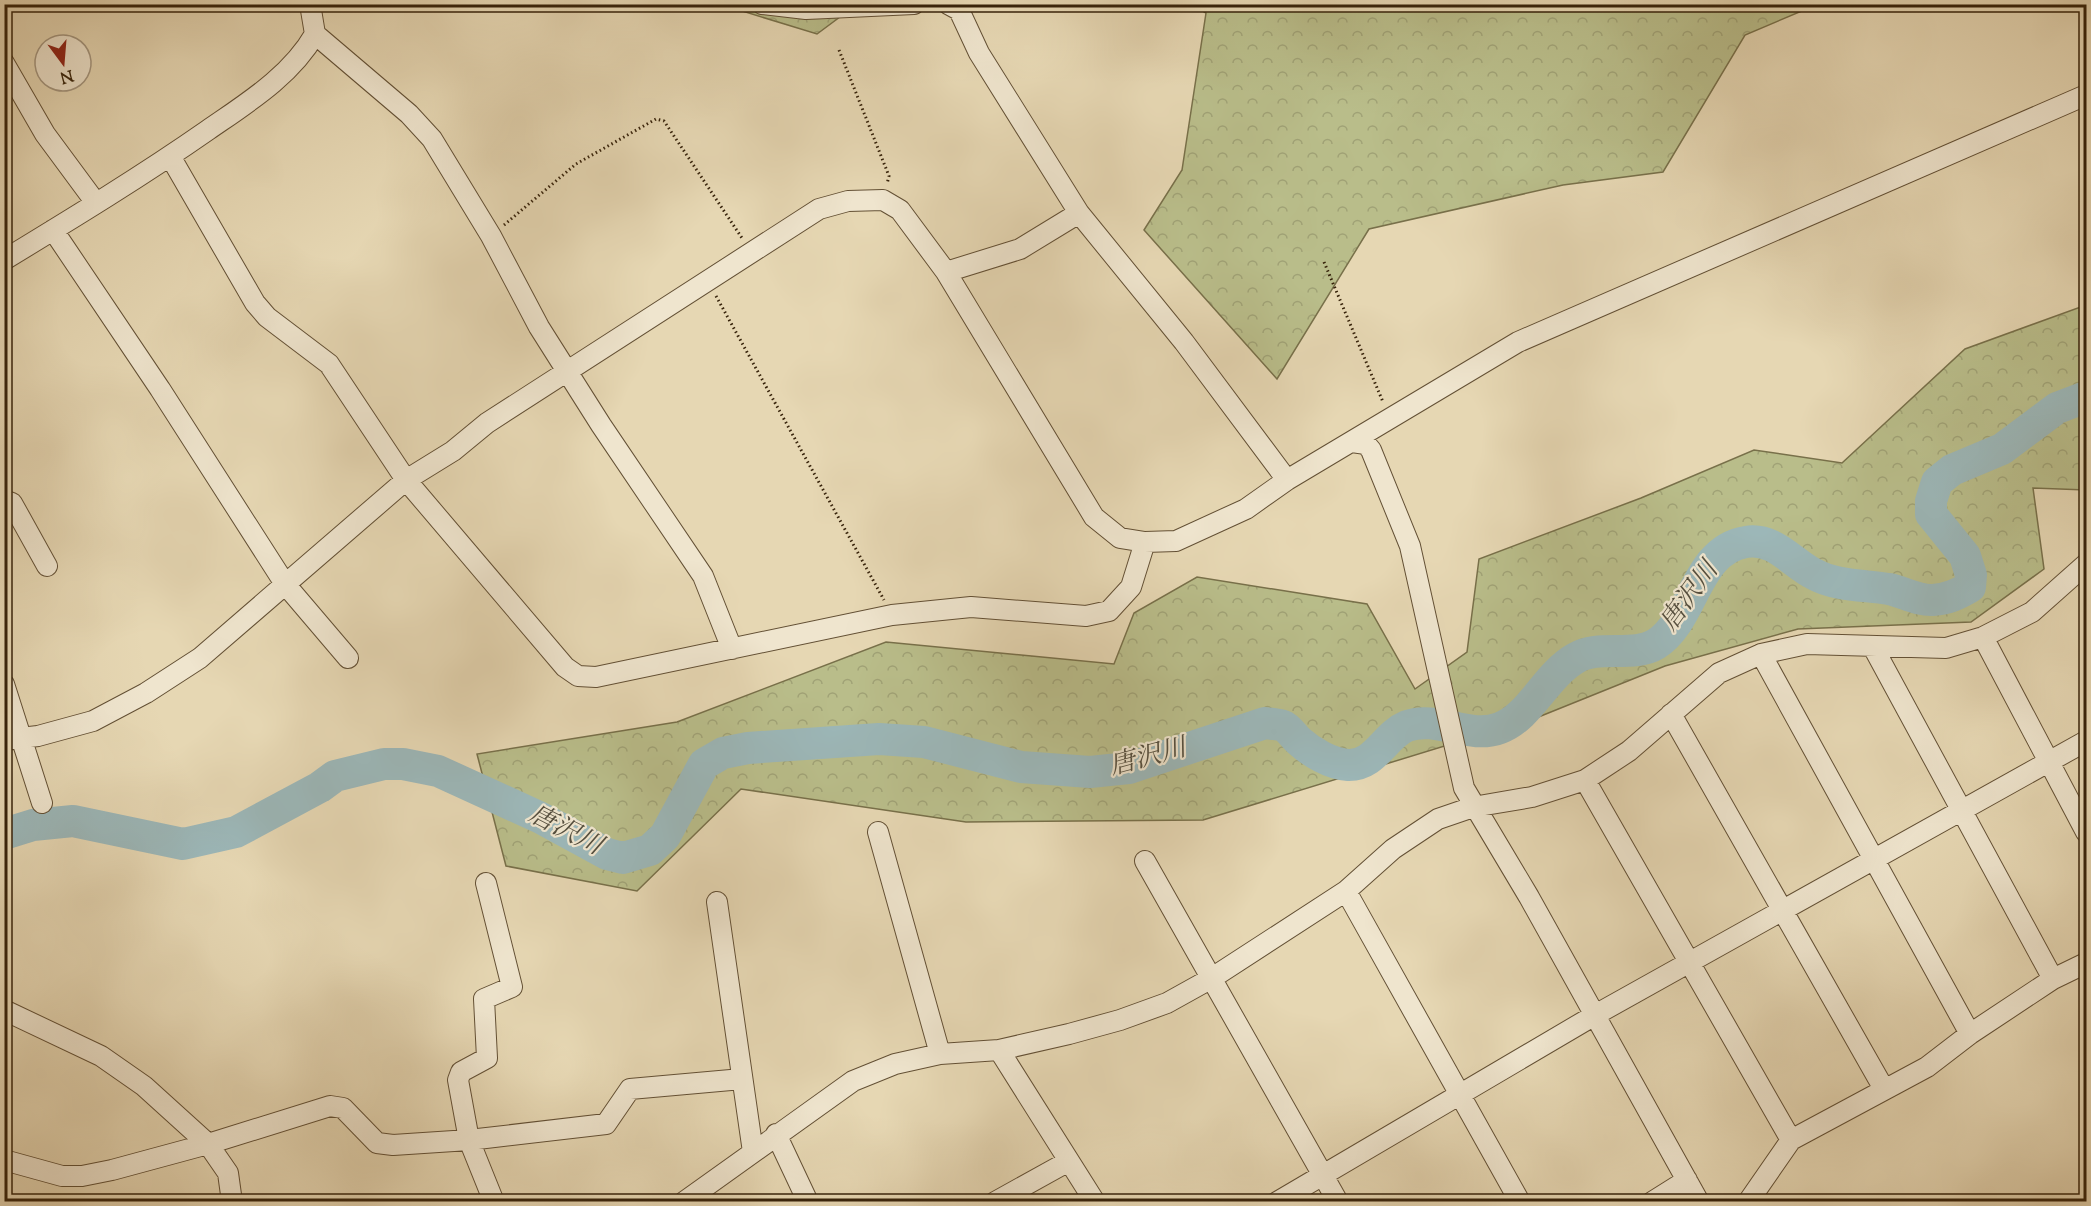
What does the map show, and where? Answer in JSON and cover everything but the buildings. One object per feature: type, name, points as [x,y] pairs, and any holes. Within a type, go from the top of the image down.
[{"type":"street","points":[[310,4],[315,34],[409,114],[432,139],[491,236],[539,327],[601,425],[703,576],[732,649]]},
{"type":"street","points":[[762,4],[806,9],[914,4]]},
{"type":"street","points":[[948,4],[959,10],[979,53],[1079,213],[1184,342],[1287,480]]},
{"type":"street","points":[[4,260],[170,156],[257,95],[294,62],[315,34]]},
{"type":"street","points":[[4,63],[45,134],[96,203]]},
{"type":"street","points":[[12,739],[93,721],[146,693],[200,658],[406,480],[453,451],[487,423],[819,209],[848,201],[883,200],[900,210],[946,272],[1094,517],[1120,538],[1145,543],[1176,540],[1246,509],[1287,480],[1518,342],[2086,95]]},
{"type":"street","points":[[170,156],[255,303],[267,316],[329,364],[406,480],[566,667],[578,676],[596,676],[892,615],[971,607],[1086,616],[1109,611],[1131,587],[1145,543]]},
{"type":"street","points":[[946,272],[1020,249],[1079,213]]},
{"type":"street","points":[[53,230],[160,389],[285,584],[348,658]]},
{"type":"street","points":[[1352,442],[1366,444],[1371,450],[1410,546],[1464,788],[1473,807],[1506,857],[1699,1202]]},
{"type":"street","points":[[4,500],[12,503],[47,566]]},
{"type":"street","points":[[684,1202],[853,1081],[896,1064],[940,1054],[999,1050],[1120,1020],[1167,1003],[1212,978],[1346,891],[1402,843],[1438,819],[1473,807],[1532,796],[1585,780],[1629,751],[1719,673],[1761,654],[1807,644],[1946,648],[1983,637],[2032,612],[2084,574]]},
{"type":"street","points":[[1983,637],[2086,832]]},
{"type":"street","points":[[1874,647],[2053,979]]},
{"type":"street","points":[[1761,654],[1970,1034]]},
{"type":"street","points":[[4,684],[12,739],[42,802]]},
{"type":"street","points":[[1671,714],[1884,1089]]},
{"type":"street","points":[[1277,1202],[1594,1015],[2086,741]]},
{"type":"street","points":[[1585,780],[1791,1140]]},
{"type":"street","points":[[878,832],[940,1054]]},
{"type":"street","points":[[1145,861],[1338,1202]]},
{"type":"street","points":[[486,883],[512,987],[484,999],[486,1058],[461,1072],[458,1080],[469,1140],[494,1202]]},
{"type":"street","points":[[1346,891],[1520,1202]]},
{"type":"street","points":[[717,902],[753,1152]]},
{"type":"street","points":[[1748,1202],[1791,1140],[1927,1067],[1970,1034],[2053,979],[2086,963]]},
{"type":"street","points":[[4,1010],[101,1056],[144,1086],[208,1144],[228,1173],[232,1202]]},
{"type":"street","points":[[999,1050],[1095,1202]]},
{"type":"street","points":[[4,1160],[62,1176],[82,1176],[208,1144],[330,1106],[343,1108],[377,1143],[393,1145],[469,1140],[606,1124],[630,1089],[742,1080]]},
{"type":"street","points":[[776,1134],[808,1202]]},
{"type":"street","points":[[995,1202],[1069,1161]]},
{"type":"street","points":[[1652,1202],[1687,1180]]},
{"type":"path","points":[[839,50],[889,176],[883,200]]},
{"type":"path","points":[[491,236],[576,164],[656,119],[664,122],[752,252]]},
{"type":"path","points":[[1324,262],[1390,418]]},
{"type":"path","points":[[708,281],[892,615]]},
{"type":"green space","points":[[740,5],[856,5],[817,34],[742,11]]},
{"type":"green space","points":[[1193,5],[1816,5],[1745,35],[1663,172],[1563,185],[1369,229],[1277,379],[1144,230],[1182,170],[1206,13]]},
{"type":"green space","points":[[2086,305],[2086,490],[2033,488],[2044,569],[1971,622],[1798,629],[1665,666],[1536,718],[1203,820],[966,822],[741,789],[637,891],[506,866],[477,754],[677,722],[886,642],[1114,664],[1134,613],[1197,577],[1367,604],[1415,689],[1467,652],[1479,559],[1641,498],[1754,450],[1842,463],[1965,349]]},
{"type":"waterway","name":"唐沢川","points":[[4,834],[33,825],[73,821],[183,844],[236,832],[320,787],[335,776],[384,764],[403,764],[438,771],[541,818],[607,854],[623,858],[650,850],[665,836],[704,764],[723,753],[748,748],[879,739],[924,742],[1021,767],[1090,772],[1129,768],[1265,723],[1285,727],[1304,745],[1328,760],[1348,765],[1357,764],[1366,761],[1399,730],[1407,726],[1430,723],[1477,731],[1500,728],[1511,723],[1520,715],[1565,665],[1576,658],[1595,652],[1637,650],[1656,644],[1669,633],[1679,619],[1705,571],[1716,558],[1729,548],[1746,542],[1756,541],[1774,547],[1806,569],[1831,581],[1889,589],[1928,600],[1943,599],[1961,592],[1970,587],[1971,575],[1965,556],[1931,514],[1931,501],[1937,482],[1952,470],[2002,449],[2057,408],[2086,397]]}]
